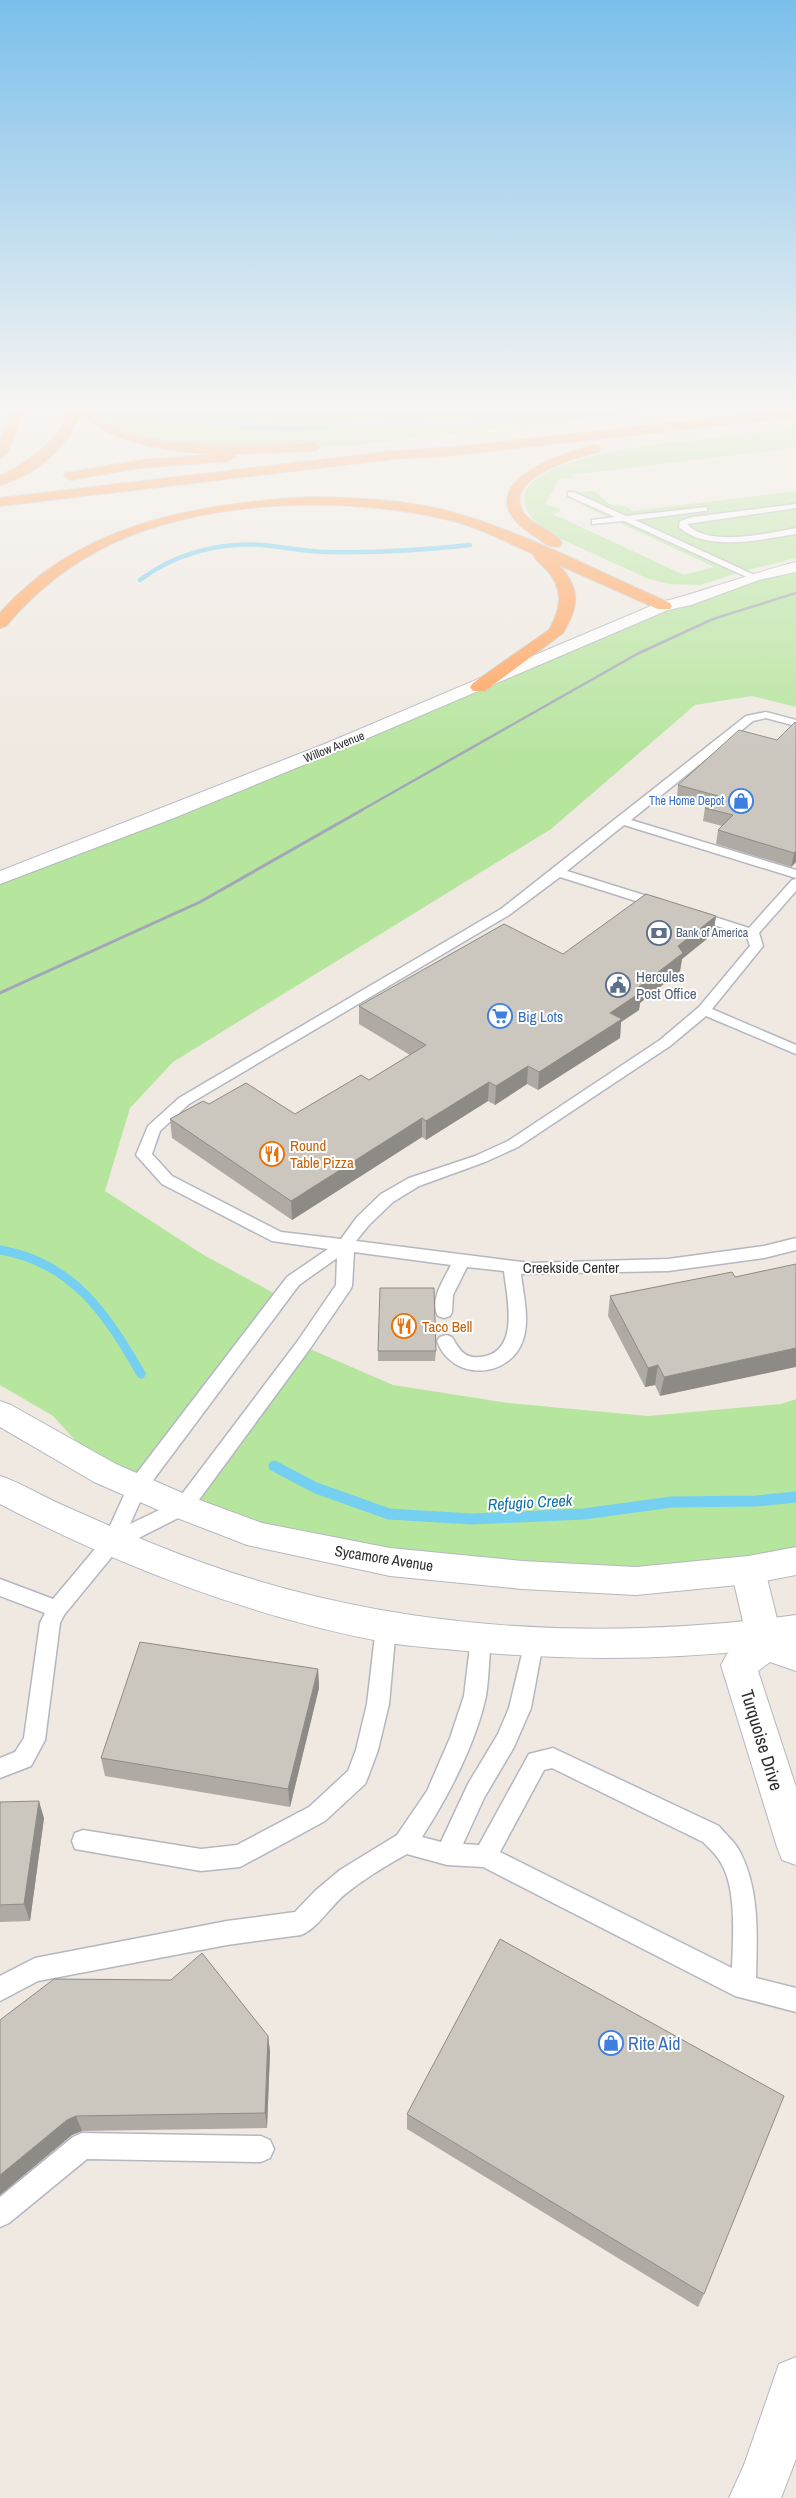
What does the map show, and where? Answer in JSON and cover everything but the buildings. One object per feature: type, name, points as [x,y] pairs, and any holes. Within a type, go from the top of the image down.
[{"type":"highway","points":[[0,609],[30,579],[66,555],[127,524]]},
{"type":"highway","points":[[0,623],[17,602],[51,575],[86,552],[123,533],[152,524]]},
{"type":"highway","points":[[475,524],[674,601]]},
{"type":"highway","points":[[526,524],[531,529],[558,544],[674,601]]},
{"type":"highway","points":[[480,687],[549,638],[564,620],[569,606],[569,591],[562,577],[532,547]]},
{"type":"street","name":"Willow Avenue","points":[[0,878],[239,786],[480,687],[674,601],[796,558]]},
{"type":"street","name":"Willow Avenue","points":[[749,574],[796,567]]},
{"type":"street","points":[[0,882],[43,862]]},
{"type":"street","name":"Sycamore Avenue","points":[[0,1412],[105,1473],[183,1508],[259,1536],[390,1562],[522,1575],[636,1581],[748,1570],[796,1561]]},
{"type":"street","points":[[0,1489],[112,1542],[192,1575],[304,1609],[386,1627],[481,1638],[533,1643],[780,1641],[748,1570]]},
{"type":"street","name":"Turquoise Drive","points":[[780,1641],[739,1664],[796,1847]]},
{"type":"street","points":[[754,2498],[766,2475],[796,2381]]},
{"type":"lane","points":[[637,524],[749,574]]},
{"type":"lane","points":[[684,524],[683,527],[702,537],[714,540],[796,531]]},
{"type":"lane","points":[[346,1244],[278,1237],[167,1180],[144,1155],[153,1129],[184,1101],[505,912],[623,821],[750,718],[766,716],[796,723]]},
{"type":"lane","points":[[623,821],[796,874]]},
{"type":"lane","points":[[558,872],[752,933]]},
{"type":"lane","points":[[752,933],[796,884]]},
{"type":"lane","points":[[0,1768],[23,1759],[34,1740],[50,1623],[57,1609],[112,1542],[137,1487],[292,1281],[346,1244],[363,1221],[387,1198],[414,1182],[480,1159],[540,1128],[665,1043],[704,1010],[757,946],[752,933]]},
{"type":"lane","points":[[704,1010],[796,1050]]},
{"type":"lane","points":[[112,1542],[183,1508],[303,1346],[344,1286],[346,1244]]},
{"type":"lane","name":"Creekside Center","points":[[346,1244],[512,1267],[565,1269],[668,1264],[764,1252],[796,1244]]},
{"type":"lane","points":[[444,1312],[444,1295],[461,1260]]},
{"type":"lane","points":[[446,1341],[447,1348],[455,1356],[476,1365],[498,1361],[508,1351],[514,1341],[516,1324],[512,1267]]},
{"type":"lane","points":[[0,1587],[57,1609]]},
{"type":"lane","points":[[83,1841],[201,1860],[240,1856],[317,1814],[357,1777],[367,1750],[378,1704],[386,1627]]},
{"type":"lane","points":[[0,1989],[35,1970],[227,1933],[301,1923],[316,1903],[377,1858],[405,1843],[435,1798],[461,1738],[475,1696],[481,1638]]},
{"type":"lane","points":[[447,1854],[476,1791],[506,1740],[520,1708],[533,1643]]},
{"type":"lane","points":[[486,1856],[537,1761],[554,1758],[711,1834],[730,1856],[739,1880],[745,1923],[744,1987]]},
{"type":"lane","points":[[405,1843],[447,1854],[486,1856],[744,1987],[796,2000]]},
{"type":"lane","points":[[0,2214],[82,2146],[261,2149]]},
{"type":"green space","points":[[540,524],[574,524],[684,575],[714,567],[621,524],[796,524],[796,558],[744,571],[700,585],[670,584],[649,579],[550,534]]},
{"type":"green space","points":[[796,567],[796,707],[752,696],[695,705],[551,829],[173,1062],[130,1108],[105,1191],[202,1254],[281,1297],[137,1487],[105,1473],[53,1416],[0,1385],[0,879],[664,606]]},
{"type":"green space","points":[[303,1346],[393,1385],[508,1403],[648,1416],[781,1404],[796,1399],[796,1561],[522,1575],[183,1507]]},
{"type":"waterway","points":[[140,580],[167,563],[182,557],[213,548],[230,546],[262,545],[313,551],[348,552],[400,551],[470,545]]},
{"type":"waterway","name":"Refugio Creek","points":[[0,1250],[25,1256],[48,1266],[68,1279],[101,1312],[141,1374]]},
{"type":"waterway","name":"Refugio Creek","points":[[274,1466],[316,1488],[389,1514],[472,1519],[584,1514],[671,1502],[756,1501],[796,1497]]},
{"type":"railway","points":[[360,811],[637,654],[713,619],[796,593]]},
{"type":"railway","points":[[0,993],[200,902],[362,810]]},
{"type":"place","name":"The Home Depot","points":[[741,801]]},
{"type":"place","name":"Bank of America","points":[[659,933]]},
{"type":"place","name":"Hercules Post Office","points":[[618,985]]},
{"type":"place","name":"Big Lots","points":[[500,1016]]},
{"type":"place","name":"Round Table Pizza","points":[[272,1154]]},
{"type":"place","name":"Taco Bell","points":[[404,1326]]},
{"type":"place","name":"Rite Aid","points":[[611,2043]]}]
